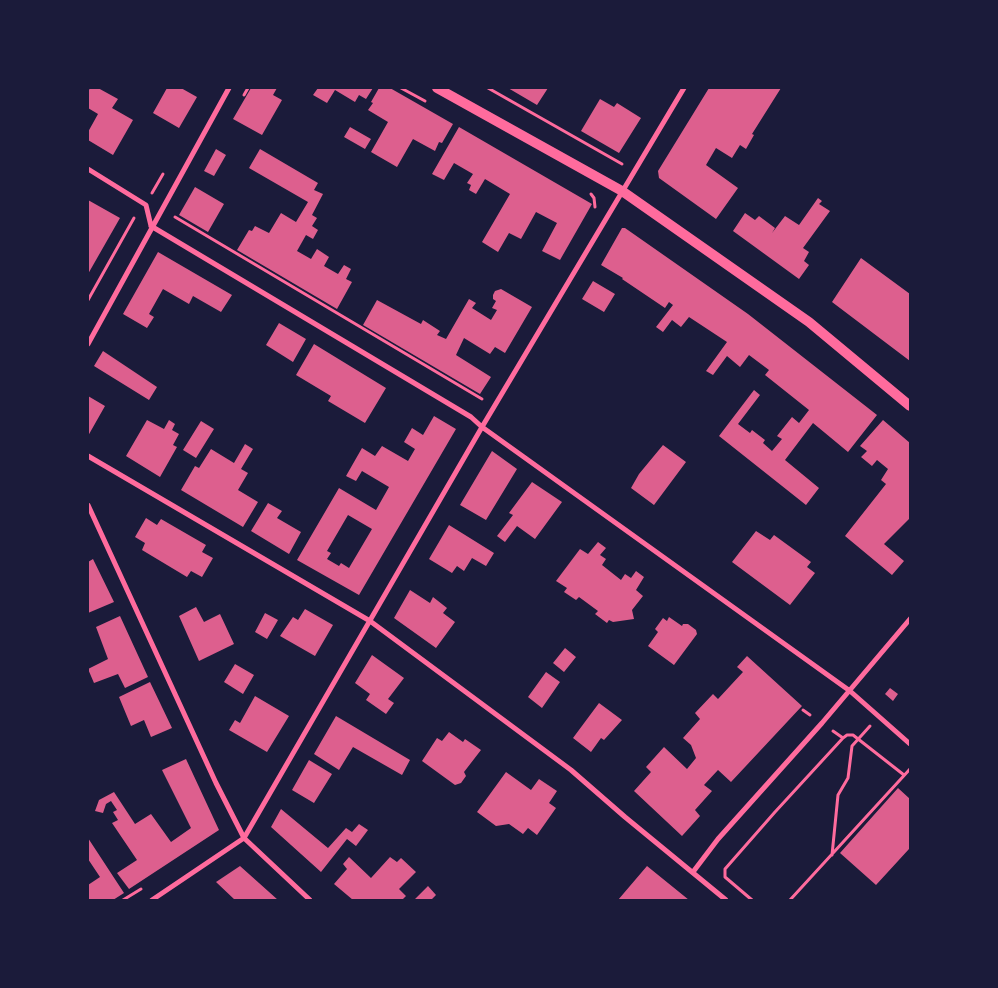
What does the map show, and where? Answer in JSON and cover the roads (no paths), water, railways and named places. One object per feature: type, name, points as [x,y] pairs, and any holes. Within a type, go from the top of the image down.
[{"type":"main road","points":[[437,88],[622,191],[810,322],[910,406]]},
{"type":"street","points":[[88,344],[151,226],[230,88]]},
{"type":"street","points":[[152,900],[244,838],[482,427],[633,170],[684,88]]},
{"type":"street","points":[[88,169],[146,205],[151,226],[472,417],[482,427],[850,691],[910,744]]},
{"type":"street","points":[[88,456],[370,620],[571,770],[652,840],[726,900]]},
{"type":"street","points":[[88,505],[216,783],[244,838],[310,900]]},
{"type":"street","points":[[693,872],[718,839],[850,691],[910,620]]}]
